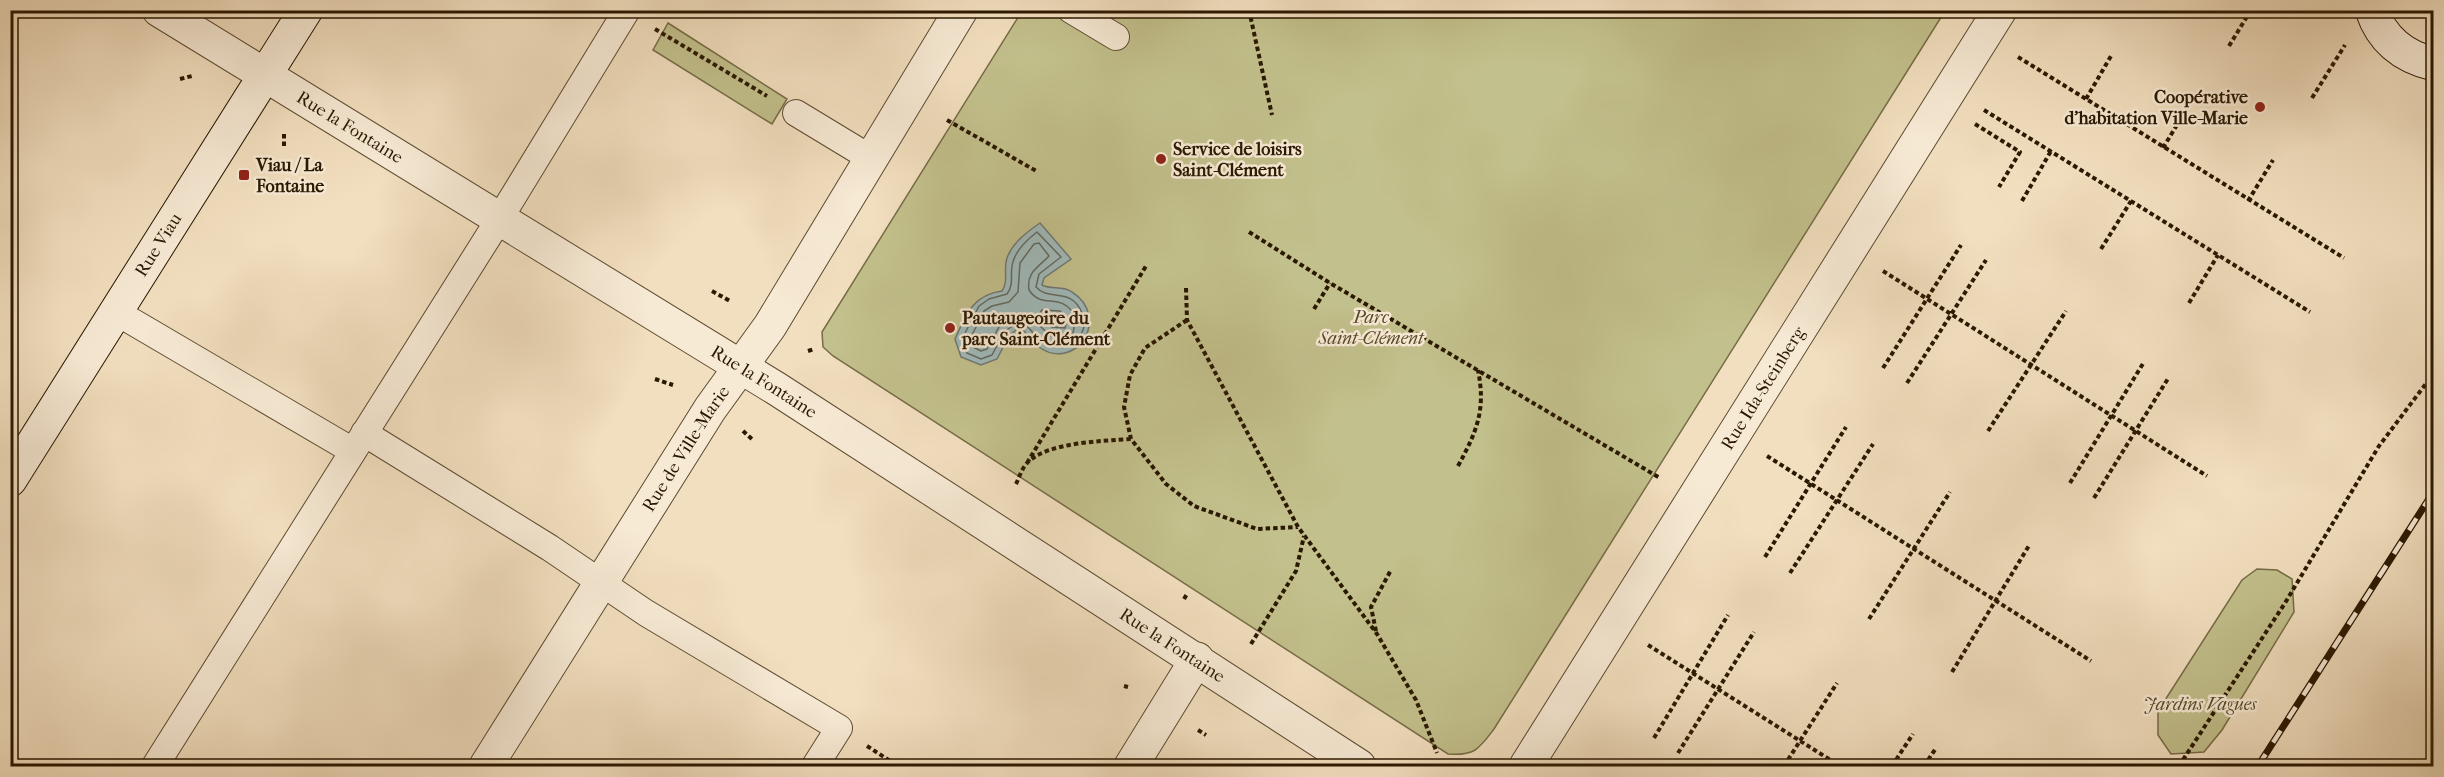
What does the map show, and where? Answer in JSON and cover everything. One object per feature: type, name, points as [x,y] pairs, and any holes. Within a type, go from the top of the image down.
[{"type":"street","name":"Rue la Fontaine","points":[[159,10],[266,73],[741,366],[1197,659],[1359,766]]},
{"type":"street","name":"Rue Viau","points":[[10,480],[306,10]]},
{"type":"street","name":"Rue de Ville-Marie","points":[[486,766],[710,409],[770,326],[961,10]]},
{"type":"street","name":"Rue Ida-Steinberg","points":[[1526,766],[2000,10]]},
{"type":"street","points":[[2372,10],[2377,24],[2393,45],[2415,59],[2433,64]]},
{"type":"street","points":[[1131,766],[1197,659]]},
{"type":"lane","points":[[1071,10],[1116,37]]},
{"type":"lane","points":[[155,766],[500,218],[626,11]]},
{"type":"lane","points":[[796,113],[872,159]]},
{"type":"lane","points":[[116,312],[359,442],[550,548],[601,585],[839,728],[814,766]]},
{"type":"path","points":[[1249,10],[1272,115]]},
{"type":"path","points":[[2229,46],[2252,10]]},
{"type":"path","points":[[626,11],[796,113]]},
{"type":"path","points":[[2312,98],[2348,39]]},
{"type":"path","points":[[2013,53],[2248,201],[2344,258]]},
{"type":"path","points":[[2086,99],[2111,56]]},
{"type":"path","points":[[2163,148],[2189,105]]},
{"type":"path","points":[[1983,109],[2310,312]]},
{"type":"path","points":[[947,120],[1038,172]]},
{"type":"path","points":[[1974,123],[2020,152],[1999,187]]},
{"type":"path","points":[[283,130],[284,147]]},
{"type":"path","points":[[2022,201],[2051,151]]},
{"type":"path","points":[[2248,201],[2273,160]]},
{"type":"path","points":[[2102,249],[2131,201]]},
{"type":"path","points":[[1249,232],[1330,283],[1695,499]]},
{"type":"path","points":[[1883,368],[1960,245]]},
{"type":"path","points":[[2189,303],[2218,255]]},
{"type":"path","points":[[1907,383],[1986,260]]},
{"type":"path","points":[[1016,484],[1146,266]]},
{"type":"path","points":[[1881,270],[2207,476]]},
{"type":"path","points":[[1314,309],[1330,283]]},
{"type":"path","points":[[1186,288],[1187,320],[1298,527],[1377,634],[1416,699],[1437,753]]},
{"type":"path","points":[[712,291],[730,301]]},
{"type":"path","points":[[1988,431],[2066,311]]},
{"type":"path","points":[[1187,320],[1145,348],[1130,375],[1124,407],[1131,439],[1166,484],[1194,506],[1257,529],[1298,527]]},
{"type":"path","points":[[808,351],[813,349]]},
{"type":"path","points":[[2070,483],[2144,362]]},
{"type":"path","points":[[1458,466],[1474,436],[1484,396],[1478,369]]},
{"type":"path","points":[[2179,766],[2285,603],[2379,446],[2433,373]]},
{"type":"path","points":[[2094,498],[2169,377]]},
{"type":"path","points":[[655,379],[673,385]]},
{"type":"path","points":[[1766,557],[1846,427]]},
{"type":"path","points":[[743,431],[754,441]]},
{"type":"path","points":[[1027,463],[1052,450],[1093,441],[1131,439]]},
{"type":"path","points":[[1790,573],[1873,444]]},
{"type":"path","points":[[1765,455],[2091,661]]},
{"type":"path","points":[[1869,619],[1950,492]]},
{"type":"path","points":[[1251,645],[1296,571],[1304,536]]},
{"type":"path","points":[[1952,672],[2030,544]]},
{"type":"path","points":[[1377,634],[1371,607],[1391,570]]},
{"type":"path","points":[[1184,599],[1187,594]]},
{"type":"path","points":[[1653,738],[1728,615]]},
{"type":"path","points":[[1678,753],[1754,632]]},
{"type":"path","points":[[1639,639],[1840,766]]},
{"type":"path","points":[[1784,766],[1837,683]]},
{"type":"path","points":[[1198,730],[1206,735]]},
{"type":"path","points":[[1892,766],[1913,734]]},
{"type":"path","points":[[1924,766],[1936,748]]},
{"type":"green space","name":"Parc Saint-Clément","points":[[1022,11],[1945,11],[1494,729],[1476,750],[1464,754],[1448,754],[833,356],[823,347],[822,332]]},
{"type":"green space","points":[[668,23],[787,99],[772,124],[653,50]]},
{"type":"green space","name":"Jardins Vagues","points":[[2257,569],[2277,570],[2292,579],[2294,612],[2222,730],[2204,752],[2171,754],[2158,735],[2158,711],[2242,580]]},
{"type":"water","points":[[1040,223],[1071,259],[1044,278],[1042,285],[1068,290],[1084,303],[1089,315],[1089,328],[1084,339],[1076,348],[1065,353],[1052,353],[1039,347],[1023,330],[1016,330],[1009,336],[997,359],[981,365],[961,357],[955,339],[967,314],[977,301],[992,293],[1002,291],[1005,283],[1006,262],[1012,247]]},
{"type":"railway","points":[[2258,766],[2434,491]]},
{"type":"place","name":"Coopérative d'habitation Ville-Marie","points":[[2260,107]]},
{"type":"place","name":"Service de loisirs Saint-Clément","points":[[1161,159]]},
{"type":"place","name":"Viau / La Fontaine","points":[[244,175]]},
{"type":"place","name":"Pautaugeoire du parc Saint-Clément","points":[[950,328]]}]
